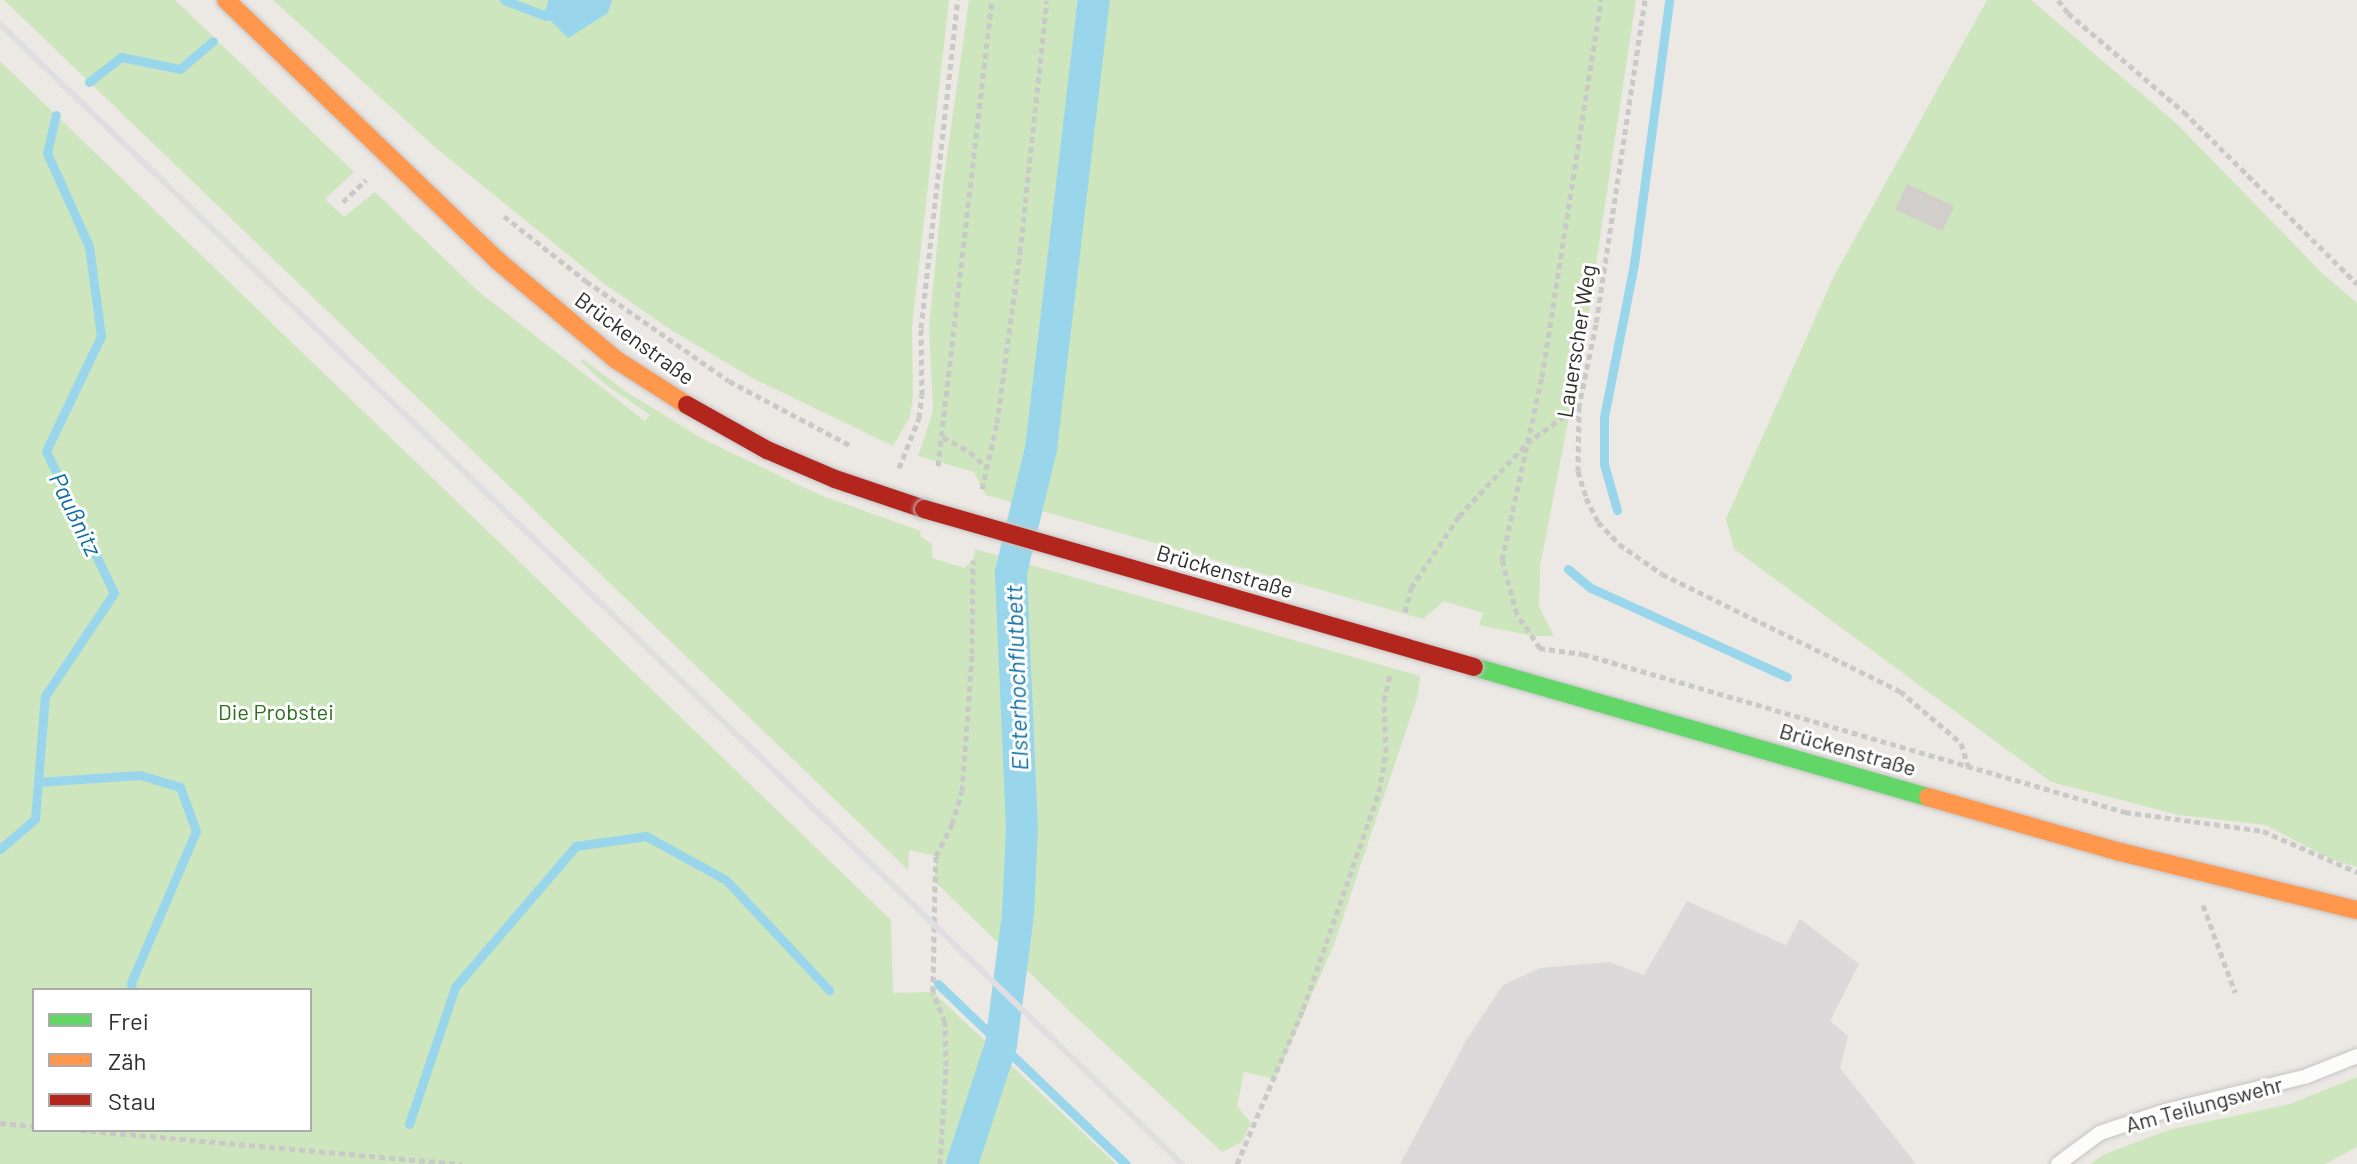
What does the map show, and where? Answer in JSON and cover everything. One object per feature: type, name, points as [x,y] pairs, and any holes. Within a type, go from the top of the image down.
[{"type":"main road","name":"Brückenstraße","points":[[226,0],[498,261],[615,359],[681,402],[767,450],[835,479],[924,509],[2134,855],[2357,910]]},
{"type":"lane","name":"Am Teilungswehr","points":[[2058,1164],[2100,1133],[2165,1111],[2307,1076],[2357,1056]]},
{"type":"path","points":[[898,469],[919,418],[922,395],[921,328],[958,0]]},
{"type":"path","points":[[938,466],[952,324],[992,0]]},
{"type":"path","points":[[982,489],[988,469],[1020,252],[1047,0]]},
{"type":"path","points":[[1540,648],[1517,614],[1502,560],[1567,233],[1601,0]]},
{"type":"path","name":"Lauerscher Weg","points":[[1645,0],[1596,324],[1579,406],[1578,471],[1586,498],[1598,522],[1619,544],[1662,574],[1900,691],[1961,743],[1968,766]]},
{"type":"path","points":[[2058,0],[2068,13],[2184,112],[2357,284]]},
{"type":"path","points":[[343,202],[360,186]]},
{"type":"path","points":[[496,210],[586,281],[729,381],[862,451]]},
{"type":"path","points":[[1404,616],[1411,588],[1459,516],[1527,443],[1579,406]]},
{"type":"path","points":[[943,437],[970,452],[988,469]]},
{"type":"path","points":[[886,463],[909,473]]},
{"type":"path","points":[[940,1164],[946,1066],[945,1022],[933,992],[936,856],[952,824],[962,791],[972,654],[973,560]]},
{"type":"path","points":[[1525,646],[1583,654],[2125,812],[2263,831],[2357,872]]},
{"type":"path","points":[[1237,1164],[1303,1009],[1379,792],[1386,752],[1384,701],[1391,673]]},
{"type":"path","points":[[0,1123],[32,1126]]},
{"type":"path","points":[[102,1132],[462,1164]]},
{"type":"shaded area","points":[[1687,901],[1786,945],[1800,919],[1859,964],[1830,1021],[1848,1036],[1840,1068],[1916,1164],[1400,1164],[1467,1039],[1503,985],[1540,968],[1609,962],[1644,975]]},
{"type":"green space","points":[[4,0],[175,0],[354,172],[325,199],[344,217],[375,192],[479,292],[645,421],[650,415],[606,385],[581,362],[583,359],[625,391],[703,439],[820,495],[921,531],[920,536],[932,544],[932,558],[964,568],[973,560],[975,549],[1420,676],[1418,695],[1333,947],[1275,1079],[1244,1072],[1237,1106],[1251,1123],[1242,1142],[1222,1152],[1063,1005],[935,882],[936,856],[909,850],[908,870]]},
{"type":"green space","points":[[273,0],[548,0],[546,16],[608,13],[612,0],[949,0],[912,327],[913,395],[910,417],[893,446],[752,378],[671,330],[603,283],[436,148]]},
{"type":"green space","points":[[969,0],[1636,0],[1587,323],[1540,567],[1539,607],[1554,636],[1533,636],[1479,625],[1483,613],[1444,601],[1423,619],[986,495],[974,472],[918,456],[933,411],[929,328],[943,184]]},
{"type":"green space","points":[[1987,0],[2031,0],[2177,124],[2322,273],[2357,303],[2357,867],[2331,859],[2265,825],[2179,815],[2051,782],[1734,549],[1726,519],[1833,278]]},
{"type":"green space","name":"Die Probstei","points":[[0,61],[891,920],[893,993],[933,992],[1116,1164],[0,1164]]},
{"type":"green space","points":[[2357,1077],[2357,1147],[2325,1164],[2090,1164],[2103,1155],[2168,1130],[2290,1104]]},
{"type":"water","points":[[548,0],[612,0],[608,13],[568,38],[546,16]]},
{"type":"building","points":[[1907,184],[1954,206],[1942,231],[1895,209]]},
{"type":"waterway","name":"Paußnitz","points":[[504,0],[546,16],[554,0]]},
{"type":"waterway","name":"Elsterhochflutbett","points":[[962,1164],[1001,1045],[1018,914],[1022,828],[1011,572],[1041,449],[1094,0]]},
{"type":"waterway","points":[[1617,510],[1604,464],[1604,417],[1634,264],[1669,0]]},
{"type":"waterway","name":"Paußnitz","points":[[89,82],[121,57],[180,69],[213,41]]},
{"type":"waterway","name":"Paußnitz","points":[[0,849],[35,819],[45,696],[114,593],[46,451],[101,336],[89,246],[47,153],[56,115]]},
{"type":"waterway","points":[[1568,569],[1591,588],[1787,677]]},
{"type":"waterway","points":[[38,782],[140,775],[180,787],[196,831],[131,983],[132,988]]},
{"type":"waterway","points":[[409,1124],[455,987],[576,846],[646,836],[726,880],[829,990]]},
{"type":"waterway","points":[[938,984],[1126,1164]]},
{"type":"railway","points":[[0,24],[1182,1164]]},
{"type":"traffic: fast","points":[[1474,667],[1928,797]]},
{"type":"traffic: slow","points":[[226,0],[498,261],[615,359],[687,405]]},
{"type":"traffic: slow","points":[[1928,797],[2120,852],[2357,910]]},
{"type":"traffic: jam","points":[[687,405],[767,450],[835,479],[924,509]]},
{"type":"traffic: jam","points":[[924,509],[1474,667]]}]
